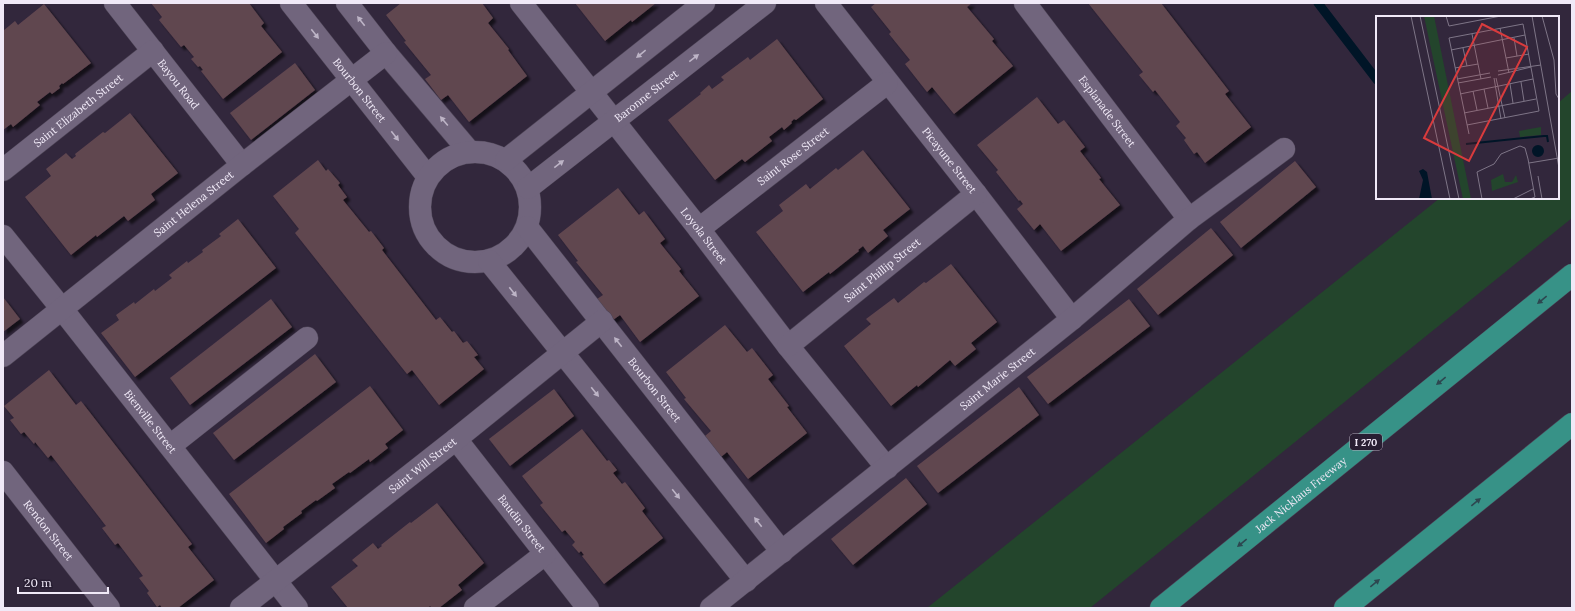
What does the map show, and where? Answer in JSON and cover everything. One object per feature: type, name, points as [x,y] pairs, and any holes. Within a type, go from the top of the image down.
[{"type":"highway","name":"Jack Nicklaus Freeway","points":[[1161,608],[1572,275]]},
{"type":"highway","points":[[1345,608],[1572,424]]},
{"type":"street","name":"Bayou Road","points":[[115,3],[242,165]]},
{"type":"street","name":"Bourbon Street","points":[[291,3],[428,178]]},
{"type":"street","points":[[347,3],[386,53],[469,151]]},
{"type":"street","name":"Loyola Street","points":[[521,3],[699,229],[788,346],[887,468]]},
{"type":"street","points":[[506,160],[704,3]]},
{"type":"street","name":"Baronne Street","points":[[528,188],[765,3]]},
{"type":"street","name":"Picayune Street","points":[[826,3],[1072,319]]},
{"type":"street","name":"Esplanade Street","points":[[1025,3],[1189,219]]},
{"type":"street","name":"Saint Elizabeth Street","points":[[3,170],[153,51]]},
{"type":"street","name":"Saint Helena Street","points":[[3,356],[242,165],[386,53]]},
{"type":"street","name":"Saint Rose Street","points":[[699,229],[887,83]]},
{"type":"street","name":"Saint Marie Street","points":[[711,608],[1072,319],[1189,219],[1284,149]]},
{"type":"street","points":[[469,151],[488,152],[506,160],[520,173],[528,188],[531,207],[527,227],[518,243],[506,253],[489,261],[470,262],[450,257],[435,245],[422,224],[419,205],[424,186],[428,178],[434,169],[449,157],[469,151]]},
{"type":"street","name":"Saint Phillip Street","points":[[788,346],[976,194]]},
{"type":"street","name":"Bourbon Street","points":[[527,227],[782,552]]},
{"type":"street","name":"Bienville Street","points":[[3,236],[297,608]]},
{"type":"street","points":[[489,261],[532,317],[563,352],[746,581]]},
{"type":"street","name":"Saint Will Street","points":[[241,608],[456,439],[602,321]]},
{"type":"street","points":[[170,446],[307,338]]},
{"type":"street","name":"Baudin Street","points":[[456,439],[588,608]]},
{"type":"street","name":"Rendon Street","points":[[3,472],[109,608]]},
{"type":"street","points":[[475,608],[545,554]]},
{"type":"green space","points":[[1572,91],[1572,218],[1090,608],[927,608],[1439,199],[1559,199],[1559,102]]},
{"type":"building","points":[[151,3],[249,3],[264,23],[261,26],[282,52],[223,99],[201,71],[203,70],[200,66],[198,67],[191,59],[194,57],[184,45],[181,47],[159,20],[162,17]]},
{"type":"building","points":[[401,3],[482,3],[493,18],[488,23],[509,49],[508,50],[527,76],[469,122],[448,95],[441,100],[425,79],[431,75],[404,42],[406,41],[386,15]]},
{"type":"building","points":[[575,3],[656,3],[632,22],[631,20],[605,41]]},
{"type":"building","points":[[876,3],[972,3],[967,7],[994,39],[992,41],[1013,66],[954,114],[932,87],[927,92],[905,64],[910,60],[889,34],[891,32],[871,7]]},
{"type":"building","points":[[1088,3],[1161,3],[1229,91],[1225,94],[1251,127],[1205,163],[1197,152],[1194,154],[1184,140],[1186,138],[1176,126],[1180,122],[1155,90],[1153,92],[1139,75],[1143,72]]},
{"type":"building","points":[[44,4],[91,63],[63,84],[62,83],[59,86],[60,88],[52,94],[50,92],[37,102],[40,105],[13,127],[11,124],[3,130],[3,31],[15,21],[18,25]]},
{"type":"building","points":[[777,39],[823,99],[796,120],[794,119],[791,122],[792,123],[784,130],[782,127],[769,137],[772,141],[745,162],[742,159],[715,180],[668,120],[701,94],[700,93],[709,85],[712,89],[724,80],[721,77],[748,57],[750,60]]},
{"type":"building","points":[[295,63],[315,90],[251,140],[230,113]]},
{"type":"building","points":[[1037,97],[1058,124],[1064,120],[1085,147],[1080,151],[1101,178],[1099,179],[1120,205],[1061,251],[1040,224],[1034,230],[1017,209],[1023,204],[996,172],[998,170],[977,145]]},
{"type":"building","points":[[130,113],[178,173],[151,194],[155,200],[128,221],[124,216],[97,237],[96,235],[71,255],[25,197],[51,176],[46,169],[66,153],[72,159],[76,156],[75,154]]},
{"type":"building","points":[[863,150],[910,209],[883,230],[888,236],[868,253],[863,246],[858,250],[859,251],[830,274],[829,272],[803,292],[756,232],[783,211],[779,205],[806,184],[810,189],[836,168],[838,170]]},
{"type":"building","points":[[318,160],[326,171],[328,169],[340,183],[338,185],[347,197],[343,200],[369,232],[371,231],[384,248],[382,250],[436,320],[440,317],[452,332],[454,331],[463,343],[467,341],[478,355],[474,357],[484,369],[439,405],[412,370],[407,374],[295,233],[299,229],[273,196]]},
{"type":"building","points":[[1295,161],[1316,187],[1241,248],[1220,222]]},
{"type":"building","points":[[618,188],[639,215],[644,211],[665,239],[660,243],[681,269],[679,271],[699,296],[640,342],[620,315],[613,320],[597,299],[603,295],[576,262],[578,261],[558,235]]},
{"type":"building","points":[[238,219],[276,268],[135,377],[101,333],[119,320],[116,315],[134,302],[135,304],[154,289],[155,291],[172,278],[169,275],[187,261],[188,263],[203,252],[202,250],[221,236],[219,234]]},
{"type":"building","points":[[1211,228],[1233,255],[1158,315],[1137,289]]},
{"type":"building","points":[[951,264],[997,322],[971,343],[976,349],[955,366],[950,360],[918,387],[917,385],[891,406],[844,346],[871,324],[866,319],[894,298],[898,303],[924,282],[926,283]]},
{"type":"building","points":[[3,297],[20,319],[3,332]]},
{"type":"building","points":[[271,299],[292,327],[190,405],[170,378]]},
{"type":"building","points":[[1129,299],[1150,326],[1048,404],[1027,377]]},
{"type":"building","points":[[725,325],[747,352],[752,348],[773,375],[768,379],[789,406],[787,407],[807,433],[748,479],[727,452],[721,457],[705,436],[711,431],[684,399],[686,398],[666,372]]},
{"type":"building","points":[[315,354],[336,382],[234,460],[213,433]]},
{"type":"building","points":[[49,370],[76,405],[81,401],[192,544],[188,547],[214,580],[178,608],[162,608],[160,605],[157,607],[147,593],[149,591],[139,578],[143,576],[118,543],[115,545],[102,528],[106,526],[51,455],[48,458],[35,442],[34,444],[24,432],[21,434],[10,420],[14,418],[4,406]]},
{"type":"building","points":[[370,386],[403,430],[385,444],[388,448],[370,462],[369,459],[332,484],[335,488],[301,511],[302,513],[283,527],[284,529],[266,543],[229,494]]},
{"type":"building","points":[[1019,387],[1039,415],[938,493],[917,466]]},
{"type":"building","points":[[554,389],[574,416],[510,466],[489,439]]},
{"type":"building","points":[[582,429],[607,461],[609,460],[617,470],[613,473],[622,484],[625,482],[645,508],[642,511],[663,538],[604,584],[582,556],[584,555],[581,551],[579,553],[572,545],[575,542],[565,530],[562,532],[540,505],[543,503],[522,476]]},
{"type":"building","points":[[906,478],[927,504],[853,565],[831,539]]},
{"type":"building","points":[[437,503],[484,563],[458,585],[462,590],[439,608],[432,608],[430,606],[428,608],[348,608],[331,587],[358,566],[352,560],[373,543],[378,549],[410,522],[411,523]]},
{"type":"waterway","points":[[1318,3],[1376,79]]}]
